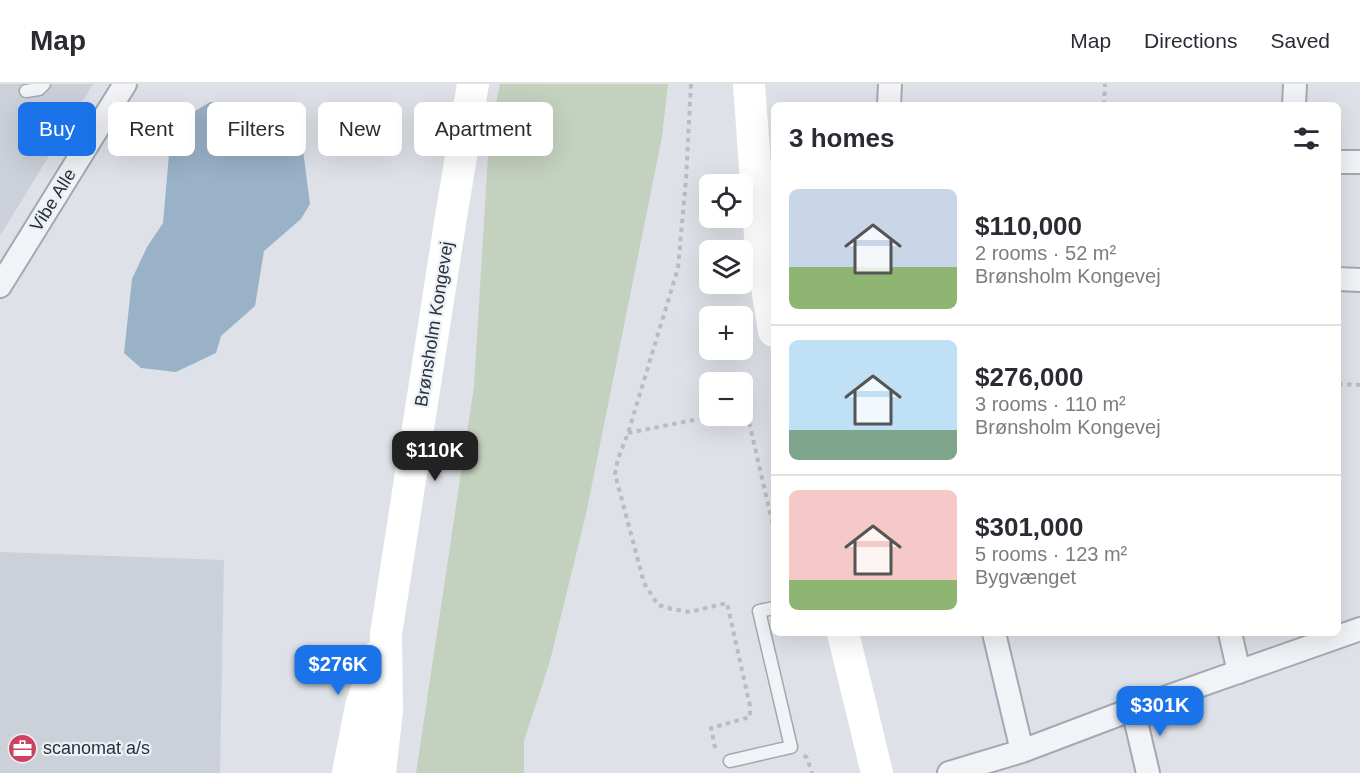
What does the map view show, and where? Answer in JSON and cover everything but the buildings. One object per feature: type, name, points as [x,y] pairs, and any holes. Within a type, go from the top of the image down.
[{"type":"main road","name":"Brønsholm Kongevej","points":[[380,773],[387,710],[386,634],[473,84]]},
{"type":"main road","points":[[749,84],[771,296]]},
{"type":"main road","name":"Brønsholm Kongevej","points":[[348,773],[361,706],[386,634]]},
{"type":"main road","points":[[844,636],[877,773]]},
{"type":"street","name":"Vibe Alle","points":[[0,286],[125,84]]},
{"type":"street","points":[[890,84],[890,102]]},
{"type":"street","points":[[1294,102],[1295,84]]},
{"type":"street","points":[[1341,162],[1360,162]]},
{"type":"street","points":[[1341,279],[1360,280]]},
{"type":"street","points":[[1341,636],[1360,629]]},
{"type":"street","points":[[995,636],[1022,751]]},
{"type":"street","points":[[1231,636],[1239,672]]},
{"type":"street","points":[[948,773],[1022,751],[1340,636]]},
{"type":"street","points":[[1133,709],[1148,773]]},
{"type":"lane","points":[[26,91],[39,89],[44,84]]},
{"type":"lane","points":[[730,761],[791,747],[759,611],[771,609]]},
{"type":"path","points":[[691,84],[678,268],[615,474],[644,583],[658,605],[690,612],[727,603],[750,706],[750,717],[711,728],[717,755]]},
{"type":"path","points":[[1104,102],[1105,84]]},
{"type":"path","points":[[1341,384],[1360,385]]},
{"type":"path","points":[[628,433],[699,419]]},
{"type":"path","points":[[750,426],[771,517]]},
{"type":"shaded area","points":[[0,84],[93,84],[82,102],[18,102],[18,156],[49,156],[0,236]]},
{"type":"shaded area","points":[[0,552],[224,560],[220,773],[0,773]]},
{"type":"green space","points":[[500,84],[668,84],[662,137],[586,514],[550,661],[524,741],[524,773],[416,773],[474,386],[488,156],[553,156],[553,102],[496,102]]},
{"type":"water","points":[[207,104],[207,156],[304,156],[310,204],[301,219],[264,251],[255,306],[221,336],[216,353],[176,372],[141,368],[124,353],[132,279],[147,247],[163,223],[169,156],[195,156],[195,111]]},
{"type":"place","name":"scanomat a/s","points":[[22,748]]}]
